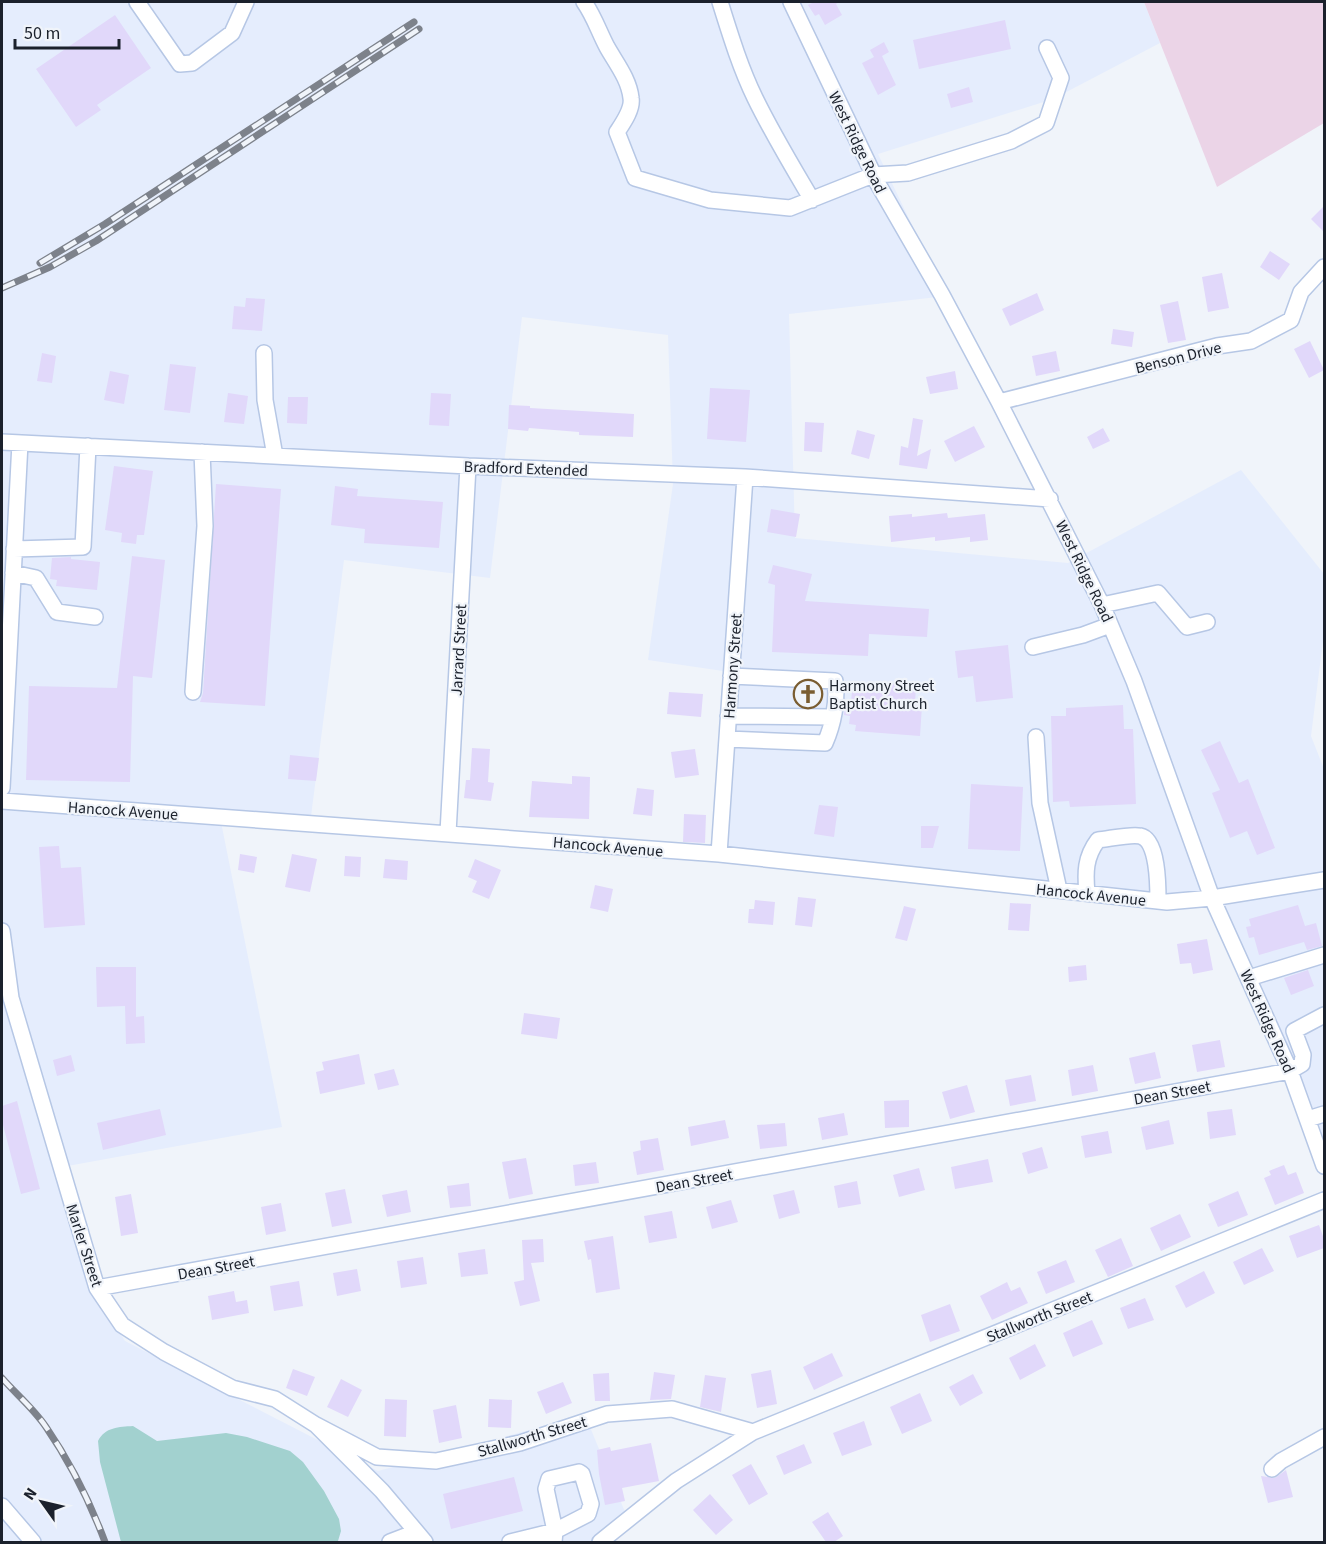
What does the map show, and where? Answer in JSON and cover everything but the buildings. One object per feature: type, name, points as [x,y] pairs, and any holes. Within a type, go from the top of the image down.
[{"type":"street","points":[[137,2],[180,64],[192,63],[232,33],[246,2]]},
{"type":"street","points":[[584,2],[626,80],[632,100],[624,122],[617,132],[635,178],[710,200],[790,208],[873,175],[908,173],[1011,141],[1046,123],[1061,78],[1047,48]]},
{"type":"street","points":[[720,2],[733,45],[754,96],[772,132],[812,200]]},
{"type":"street","name":"West Ridge Road","points":[[791,2],[873,175],[942,295],[1050,499],[1102,604],[1134,681],[1212,898],[1276,1037],[1324,1166]]},
{"type":"street","name":"Benson Drive","points":[[999,402],[1217,346],[1251,341],[1291,320],[1301,292],[1324,267]]},
{"type":"street","points":[[264,353],[265,400],[275,456]]},
{"type":"street","name":"Bradford Extended","points":[[2,442],[468,466],[745,477],[1050,499]]},
{"type":"street","points":[[2,788],[20,443]]},
{"type":"street","points":[[14,549],[82,547],[88,446]]},
{"type":"street","points":[[193,692],[205,526],[202,452]]},
{"type":"street","name":"Jarrard Street","points":[[448,833],[468,466]]},
{"type":"street","name":"Harmony Street","points":[[718,855],[745,477]]},
{"type":"street","points":[[13,573],[36,578],[57,612],[94,617]]},
{"type":"street","points":[[1102,604],[1158,593],[1187,627],[1207,622]]},
{"type":"street","points":[[1033,647],[1083,635],[1110,625]]},
{"type":"street","points":[[727,739],[825,743],[831,730],[837,691],[835,681],[731,676]]},
{"type":"street","points":[[728,716],[832,717]]},
{"type":"street","points":[[1036,737],[1040,803],[1059,890]]},
{"type":"street","name":"Hancock Avenue","points":[[2,801],[718,855],[1158,901],[1212,898],[1323,885]]},
{"type":"street","points":[[1087,893],[1085,877],[1088,855],[1098,840],[1140,836],[1148,840],[1152,848],[1158,882],[1158,901]]},
{"type":"street","name":"Marler Street","points":[[2,932],[11,998],[97,1288],[122,1325],[164,1352],[232,1388],[275,1399],[316,1425],[382,1491],[420,1537]]},
{"type":"street","points":[[1249,978],[1324,955]]},
{"type":"street","points":[[1276,1037],[1294,1031],[1324,1015]]},
{"type":"street","points":[[1290,1071],[1302,1064],[1303,1055],[1294,1031]]},
{"type":"street","name":"Dean Street","points":[[97,1288],[1290,1071]]},
{"type":"street","points":[[1308,1119],[1324,1114]]},
{"type":"street","name":"Stallworth Street","points":[[600,1542],[676,1481],[753,1432],[1324,1200]]},
{"type":"street","name":"Stallworth Street","points":[[316,1425],[377,1456],[436,1461],[520,1443],[607,1414],[672,1409],[753,1432]]},
{"type":"street","points":[[1272,1469],[1281,1461],[1324,1437]]},
{"type":"street","points":[[2,1506],[33,1542]]},
{"type":"street","points":[[390,1542],[420,1537]]},
{"type":"street","points":[[510,1542],[555,1537]]},
{"type":"shaded area","points":[[2,2],[1144,2],[1160,43],[1053,99],[878,154],[946,296],[789,314],[795,538],[1068,563],[1241,470],[1324,574],[1324,633],[1311,736],[1324,769],[1324,1164],[1215,899],[711,859],[723,671],[648,660],[673,484],[668,335],[522,317],[490,578],[344,560],[310,824],[220,817],[282,1127],[62,1167],[89,1286],[125,1341],[378,1471],[585,1415],[630,1524],[592,1542],[2,1542]]},
{"type":"shaded area","points":[[1144,2],[1324,2],[1324,123],[1217,187]]},
{"type":"shaded area","points":[[133,1426],[157,1441],[226,1433],[247,1437],[290,1451],[303,1462],[324,1491],[339,1519],[341,1531],[338,1541],[121,1542],[100,1462],[98,1441],[108,1430]]},
{"type":"railway","points":[[40,263],[105,224],[414,22]]},
{"type":"railway","points":[[2,288],[50,267],[96,241],[419,29]]},
{"type":"railway","points":[[2,1378],[36,1414],[55,1440],[79,1483],[105,1542]]},
{"type":"place","name":"Harmony Street Baptist Church","points":[[808,694]]}]
